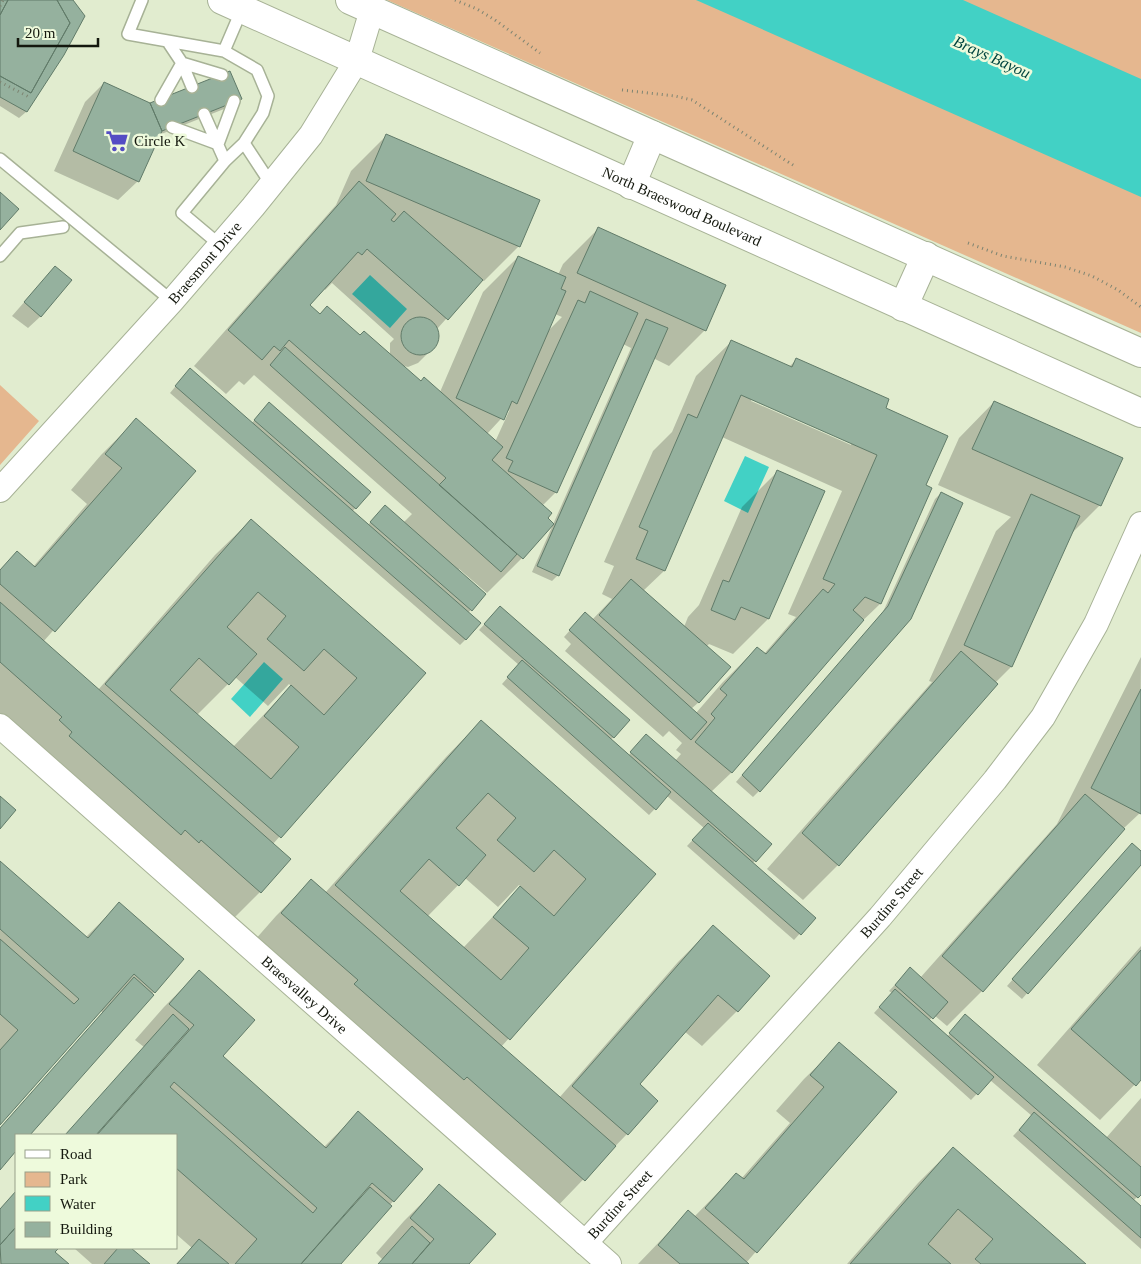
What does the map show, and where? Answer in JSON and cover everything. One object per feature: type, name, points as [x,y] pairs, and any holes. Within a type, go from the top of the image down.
[{"type":"main road","name":"North Braeswood Boulevard","points":[[232,5],[1141,413]]},
{"type":"main road","points":[[361,5],[1141,353]]},
{"type":"main road","points":[[631,185],[652,135]]},
{"type":"main road","points":[[903,307],[926,256]]},
{"type":"street","name":"Braesmont Drive","points":[[0,490],[172,301],[311,135],[357,60],[361,5]]},
{"type":"street","name":"Burdine Street","points":[[586,1243],[880,917],[995,780],[1048,709],[1096,624],[1141,524]]},
{"type":"street","name":"Braesvalley Drive","points":[[0,726],[609,1264]]},
{"type":"lane","points":[[142,0],[128,34],[224,51],[257,70],[268,96],[263,113],[244,143],[224,161],[182,213],[220,245]]},
{"type":"lane","points":[[224,51],[232,5]]},
{"type":"lane","points":[[168,42],[182,63],[192,86]]},
{"type":"lane","points":[[182,63],[222,75]]},
{"type":"lane","points":[[161,100],[182,63]]},
{"type":"lane","points":[[218,144],[234,101]]},
{"type":"lane","points":[[204,114],[224,161]]},
{"type":"lane","points":[[172,127],[218,144]]},
{"type":"lane","points":[[244,143],[271,184]]},
{"type":"lane","points":[[0,159],[172,301]]},
{"type":"lane","points":[[0,256],[20,233],[63,227]]},
{"type":"path","points":[[0,6],[3,0]]},
{"type":"path","points":[[455,0],[477,9],[495,20],[542,54]]},
{"type":"path","points":[[0,82],[30,98]]},
{"type":"path","points":[[619,90],[675,96],[692,100],[797,168]]},
{"type":"path","points":[[965,242],[1003,256],[1065,267],[1092,276],[1118,290],[1141,307]]},
{"type":"green space","points":[[387,0],[1141,0],[1141,333]]},
{"type":"green space","points":[[0,385],[39,421],[0,465]]},
{"type":"water","name":"Brays Bayou","points":[[696,0],[963,0],[1141,79],[1141,197]]},
{"type":"water","points":[[370,275],[407,309],[390,328],[352,294]]},
{"type":"water","points":[[745,456],[769,467],[748,513],[724,501]]},
{"type":"water","points":[[264,662],[283,679],[250,717],[231,699]]},
{"type":"building","points":[[0,0],[8,0],[0,15]]},
{"type":"building","points":[[8,0],[57,0],[70,23],[31,93],[0,76],[0,15]]},
{"type":"building","points":[[57,0],[73,0],[85,16],[64,55],[27,112],[0,97],[0,76],[31,93],[70,23]]},
{"type":"building","name":"Circle K","points":[[230,71],[242,99],[162,131],[150,103]]},
{"type":"building","name":"Circle K","points":[[104,82],[150,103],[162,131],[139,182],[73,151]]},
{"type":"building","points":[[386,134],[540,200],[520,247],[366,181]]},
{"type":"building","points":[[359,181],[396,214],[391,220],[394,222],[404,211],[483,280],[448,320],[367,249],[362,255],[358,252],[310,305],[320,314],[327,306],[360,335],[364,331],[421,381],[424,377],[503,447],[492,460],[552,513],[548,518],[554,524],[523,559],[439,485],[446,478],[289,340],[280,351],[274,346],[262,360],[228,330]]},
{"type":"building","points":[[0,192],[19,209],[0,230]]},
{"type":"building","points":[[598,227],[726,285],[706,331],[577,273]]},
{"type":"building","points":[[518,256],[566,277],[561,289],[566,291],[517,404],[512,401],[504,420],[456,398]]},
{"type":"building","points":[[55,266],[72,280],[41,317],[24,302]]},
{"type":"building","points":[[590,291],[638,313],[557,493],[508,471],[513,461],[506,458],[578,300],[585,303]]},
{"type":"building","points":[[420,317],[433,323],[439,336],[433,349],[420,355],[407,349],[401,336],[407,323]]},
{"type":"building","points":[[646,319],[668,328],[559,576],[537,566]]},
{"type":"building","points":[[731,340],[792,367],[796,358],[889,399],[886,408],[948,436],[926,485],[932,488],[881,604],[865,597],[853,610],[864,620],[732,773],[695,742],[715,718],[711,714],[727,695],[720,689],[757,647],[766,654],[823,589],[828,593],[835,584],[823,579],[877,455],[741,395],[665,571],[636,559],[648,531],[639,527],[688,414],[697,418]]},
{"type":"building","points":[[285,347],[517,554],[501,572],[270,365]]},
{"type":"building","points":[[190,368],[481,623],[466,640],[175,386]]},
{"type":"building","points":[[994,401],[1123,458],[1101,506],[972,449]]},
{"type":"building","points":[[269,402],[371,492],[356,509],[254,420]]},
{"type":"building","points":[[136,418],[196,471],[55,632],[0,584],[0,570],[17,551],[35,567],[122,468],[105,454]]},
{"type":"building","points":[[777,470],[825,491],[769,619],[741,607],[735,620],[711,610],[723,580],[729,582]]},
{"type":"building","points":[[941,492],[963,503],[911,619],[760,792],[742,775],[888,606]]},
{"type":"building","points":[[1031,494],[1080,516],[1012,667],[964,645]]},
{"type":"building","points":[[385,505],[486,594],[472,611],[370,522]]},
{"type":"building","points":[[251,519],[426,673],[281,838],[105,684]],"holes":[[[258,592],[286,616],[267,639],[304,671],[324,649],[357,678],[324,715],[291,685],[264,716],[299,747],[271,779],[170,690],[199,658],[229,685],[257,654],[227,627]]]},
{"type":"building","points":[[631,579],[731,667],[699,703],[599,615]]},
{"type":"building","points":[[0,602],[291,859],[261,893],[201,840],[199,843],[185,830],[181,835],[69,736],[72,732],[59,720],[62,717],[0,662]]},
{"type":"building","points":[[500,606],[630,720],[614,738],[484,624]]},
{"type":"building","points":[[585,612],[707,722],[691,740],[569,630]]},
{"type":"building","points":[[961,651],[998,684],[839,866],[802,833]]},
{"type":"building","points":[[522,660],[671,792],[656,810],[507,677]]},
{"type":"building","points":[[1141,689],[1141,814],[1091,788]]},
{"type":"building","points":[[481,720],[656,874],[510,1040],[335,885]],"holes":[[[488,793],[516,818],[497,840],[534,872],[554,850],[586,879],[554,916],[520,886],[493,917],[529,948],[501,980],[400,891],[429,859],[459,886],[486,855],[456,828]]]},
{"type":"building","points":[[646,734],[772,844],[756,862],[630,752]]},
{"type":"building","points":[[1085,794],[1125,829],[983,992],[942,956]]},
{"type":"building","points":[[0,796],[16,810],[0,829]]},
{"type":"building","points":[[708,823],[816,918],[801,935],[692,840]]},
{"type":"building","points":[[1132,843],[1141,851],[1141,865],[1028,994],[1012,979]]},
{"type":"building","points":[[0,861],[88,938],[119,902],[184,959],[155,993],[134,974],[0,1125],[0,1050],[18,1030],[0,1014],[0,939],[74,1004],[79,999],[0,929]]},
{"type":"building","points":[[311,879],[616,1146],[585,1181],[467,1077],[464,1080],[354,984],[358,980],[281,913]]},
{"type":"building","points":[[713,925],[770,976],[738,1012],[718,995],[640,1084],[658,1101],[628,1135],[572,1086]]},
{"type":"building","points":[[1141,950],[1141,1080],[1136,1086],[1071,1029]]},
{"type":"building","points":[[910,967],[948,1002],[933,1019],[895,985]]},
{"type":"building","points":[[199,970],[255,1020],[223,1056],[326,1148],[358,1111],[423,1169],[394,1202],[372,1183],[301,1264],[235,1264],[257,1239],[178,1170],[178,1134],[98,1134],[194,1025],[169,1004]],"holes":[[[174,1082],[317,1208],[313,1213],[170,1087]]]},
{"type":"building","points":[[134,977],[154,995],[31,1134],[15,1134],[15,1152],[0,1170],[0,1128]]},
{"type":"building","points":[[895,989],[994,1077],[978,1095],[879,1007]]},
{"type":"building","points":[[173,1014],[189,1029],[97,1134],[66,1134]]},
{"type":"building","points":[[965,1014],[1141,1167],[1141,1195],[1138,1198],[949,1033]]},
{"type":"building","points":[[839,1042],[897,1092],[757,1253],[705,1208],[736,1173],[744,1179],[824,1087],[810,1075]]},
{"type":"building","points":[[1034,1112],[1141,1206],[1141,1238],[1019,1130]]},
{"type":"building","points":[[953,1147],[1086,1264],[981,1264],[975,1259],[993,1239],[958,1209],[928,1244],[951,1264],[850,1264]]},
{"type":"building","points":[[439,1184],[496,1234],[469,1264],[412,1264],[434,1239],[410,1218]]},
{"type":"building","points":[[370,1187],[392,1206],[341,1264],[301,1264]]},
{"type":"building","points":[[15,1192],[15,1228],[0,1245],[0,1209]]},
{"type":"building","points":[[688,1210],[749,1264],[680,1264],[658,1245]]},
{"type":"building","points":[[412,1226],[430,1243],[412,1264],[378,1264]]},
{"type":"building","points":[[15,1228],[15,1249],[58,1249],[55,1252],[69,1264],[1,1264],[0,1245]]},
{"type":"building","points":[[199,1239],[229,1264],[177,1264]]},
{"type":"building","points":[[117,1249],[132,1249],[150,1264],[104,1264]]},
{"type":"place","name":"Circle K","points":[[117,141]]}]
